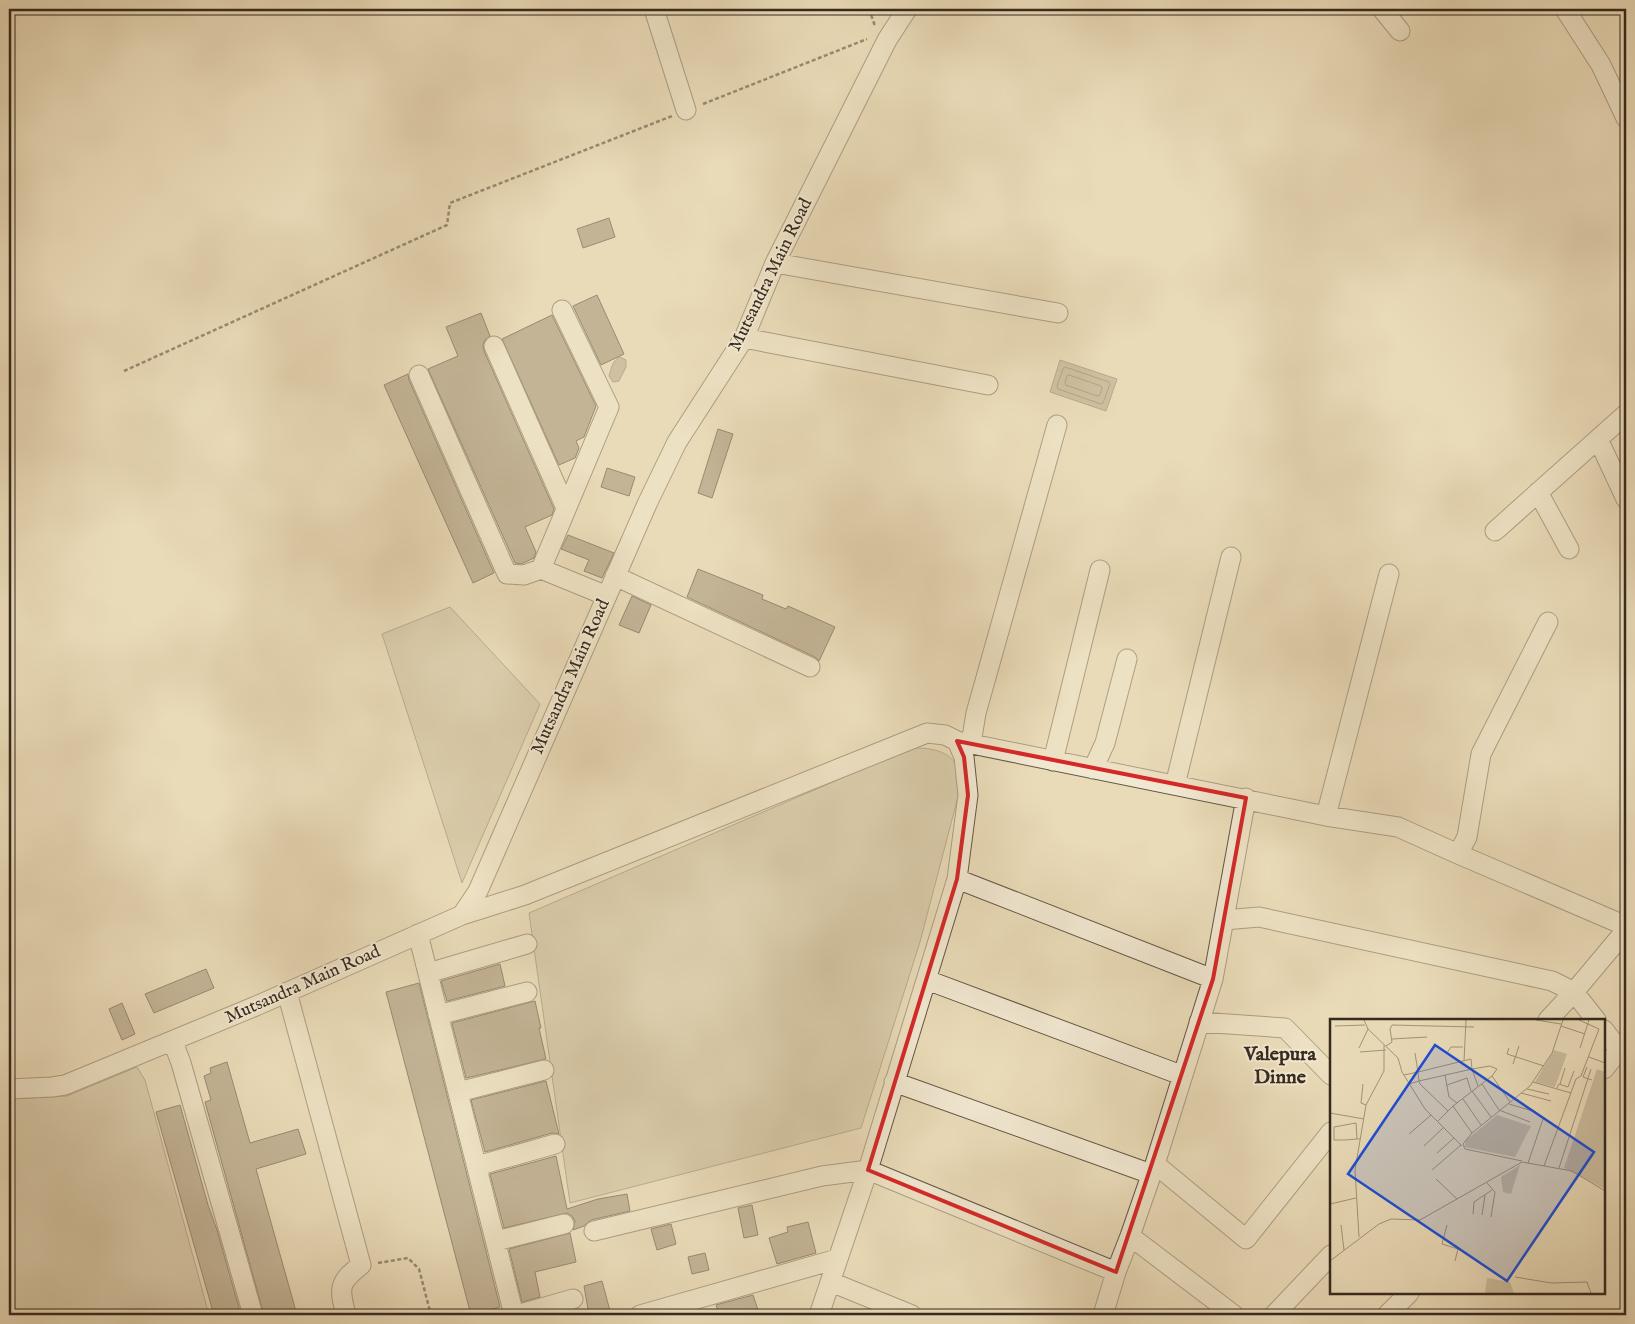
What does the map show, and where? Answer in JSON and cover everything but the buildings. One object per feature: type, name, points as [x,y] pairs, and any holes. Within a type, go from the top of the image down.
[{"type":"street","points":[[654,9],[686,110]]},
{"type":"street","name":"Mutsandra Main Road","points":[[9,1089],[52,1088],[65,1085],[173,1042],[462,914],[478,891],[615,576],[677,442],[744,338],[775,262],[885,34],[907,9]]},
{"type":"street","points":[[1382,9],[1400,31]]},
{"type":"street","points":[[1565,9],[1601,65],[1626,118]]},
{"type":"street","points":[[775,262],[1058,312]]},
{"type":"street","points":[[541,569],[609,407],[562,310]]},
{"type":"street","points":[[744,338],[988,385]]},
{"type":"street","points":[[494,346],[566,508]]},
{"type":"street","points":[[419,375],[507,574],[524,575],[541,569],[607,596]]},
{"type":"street","points":[[1495,530],[1626,414]]},
{"type":"street","points":[[819,1315],[868,1170],[957,879],[968,795],[964,742],[976,713],[1057,425]]},
{"type":"street","points":[[1598,440],[1626,499]]},
{"type":"street","points":[[1538,492],[1569,549]]},
{"type":"street","points":[[1175,785],[1231,557]]},
{"type":"street","points":[[1053,760],[1100,570]]},
{"type":"street","points":[[1326,816],[1389,574]]},
{"type":"street","points":[[615,576],[810,667]]},
{"type":"street","points":[[1458,854],[1467,837],[1481,754],[1548,622]]},
{"type":"street","points":[[1093,769],[1105,743],[1127,659]]},
{"type":"street","points":[[462,914],[526,895],[927,733],[945,735],[964,742],[1246,798],[1326,816],[1398,827],[1626,926]]},
{"type":"street","points":[[1103,1315],[1116,1272],[1153,1169],[1213,979],[1246,798]]},
{"type":"street","points":[[957,879],[1213,979]]},
{"type":"street","points":[[1224,920],[1259,917],[1552,981],[1574,992],[1595,1019]]},
{"type":"street","points":[[1549,1019],[1626,930]]},
{"type":"street","points":[[418,934],[516,1315],[573,1299]]},
{"type":"street","points":[[428,973],[527,944]]},
{"type":"street","points":[[927,980],[1181,1076]]},
{"type":"street","points":[[287,992],[361,1265],[346,1277],[340,1293],[346,1315]]},
{"type":"street","points":[[438,1015],[527,992]]},
{"type":"street","points":[[1200,1022],[1284,1028],[1330,1074]]},
{"type":"street","points":[[1605,1031],[1624,1050],[1605,1068]]},
{"type":"street","points":[[173,1042],[181,1063],[253,1315]]},
{"type":"street","points":[[458,1092],[544,1070]]},
{"type":"street","points":[[894,1082],[1153,1169],[1246,1239],[1330,1133]]},
{"type":"street","points":[[477,1166],[555,1144]]},
{"type":"street","points":[[594,1231],[822,1176],[868,1170],[1116,1272]]},
{"type":"street","points":[[496,1241],[564,1224]]},
{"type":"street","points":[[1130,1236],[1234,1315]]},
{"type":"street","points":[[1274,1315],[1330,1256]]},
{"type":"street","points":[[640,1315],[837,1259]]},
{"type":"street","points":[[831,1282],[912,1315]]},
{"type":"street","points":[[1387,1315],[1408,1294]]},
{"type":"path","points":[[124,371],[447,225],[450,203],[885,34],[869,9]]},
{"type":"path","points":[[361,1265],[408,1258],[419,1269],[431,1315]]},
{"type":"highlighted area","points":[[957,741],[1246,798],[1213,979],[1116,1272],[868,1170],[957,879],[968,795],[964,757]]},
{"type":"shaded area","points":[[450,607],[540,704],[462,883],[382,634]]},
{"type":"shaded area","points":[[916,748],[933,750],[949,756],[957,768],[960,789],[920,942],[861,1128],[570,1203],[529,913],[907,750]]},
{"type":"shaded area","points":[[137,1067],[145,1080],[209,1315],[9,1315],[9,1099],[67,1096]]},
{"type":"water","points":[[620,357],[626,360],[626,367],[619,381],[613,382],[609,376],[611,368],[617,358]]},
{"type":"water","points":[[1060,360],[1117,379],[1106,411],[1050,392]]},
{"type":"district","name":"Valepura Dinne","points":[[1280,1066]]}]
